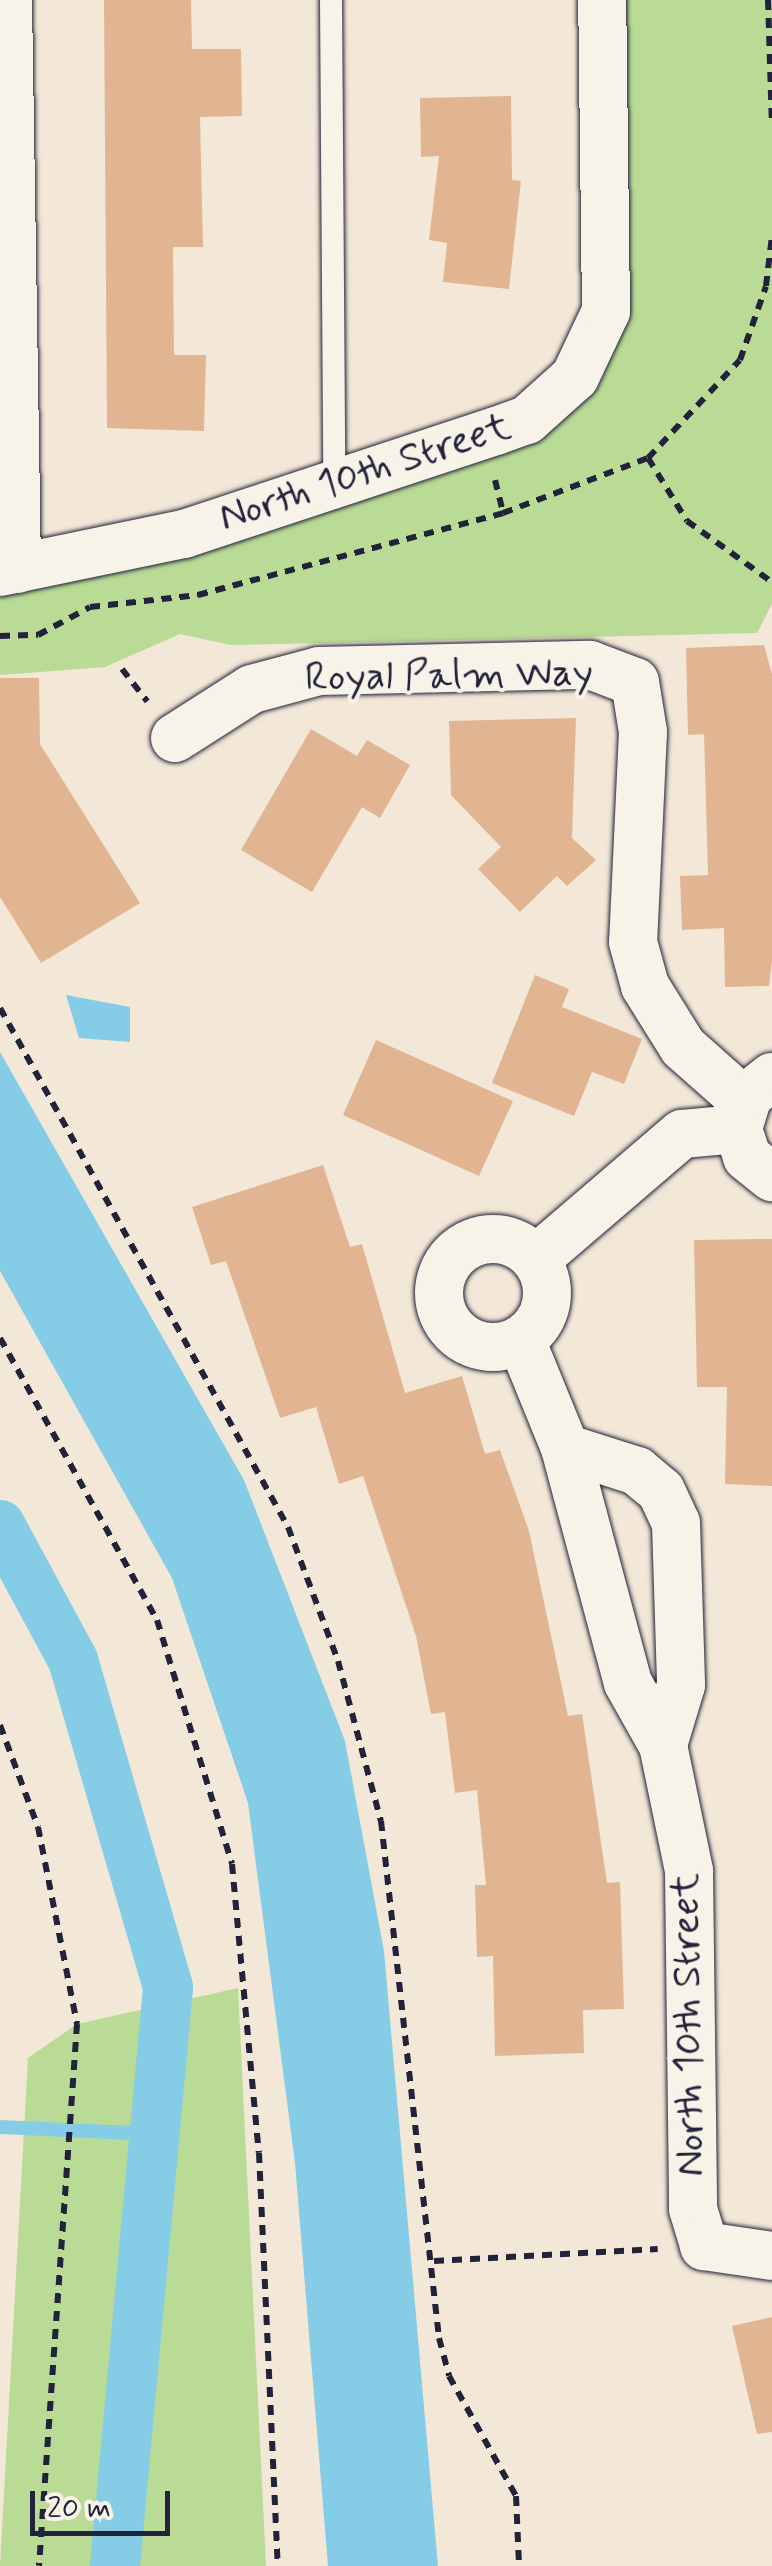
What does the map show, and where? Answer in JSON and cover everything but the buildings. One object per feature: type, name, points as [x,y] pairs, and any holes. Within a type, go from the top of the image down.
[{"type":"street","points":[[8,0],[8,570]]},
{"type":"street","name":"North 10th Street","points":[[8,570],[184,534],[334,479],[527,420],[575,377],[606,311],[602,0]]},
{"type":"street","name":"Royal Palm Way","points":[[175,738],[252,689],[319,671],[590,665],[636,682],[643,732],[634,942],[644,986],[683,1047],[752,1103]]},
{"type":"street","points":[[536,1259],[682,1134],[752,1103],[747,1156],[772,1177]]},
{"type":"street","points":[[492,1238],[536,1259],[548,1302],[521,1340],[489,1348],[458,1335],[441,1308],[442,1274],[461,1249],[492,1238]]},
{"type":"street","name":"North 10th Street","points":[[521,1340],[564,1448],[628,1682],[664,1746],[689,1870],[693,2209],[704,2246]]},
{"type":"street","name":"North 10th Street","points":[[564,1448],[637,1471],[661,1491],[676,1523],[681,1685],[664,1746]]},
{"type":"street","points":[[704,2246],[772,2256]]},
{"type":"lane","points":[[330,0],[334,479]]},
{"type":"path","points":[[768,0],[772,124]]},
{"type":"path","points":[[648,458],[688,521],[772,582]]},
{"type":"path","points":[[0,1008],[288,1527],[338,1661],[381,1821],[449,2376],[516,2496],[519,2566]]},
{"type":"path","points":[[0,1338],[157,1620],[232,1864],[260,2153],[278,2566]]},
{"type":"path","points":[[0,1726],[38,1827],[76,2024],[39,2566]]},
{"type":"path","points":[[434,2262],[704,2246]]},
{"type":"green space","points":[[624,0],[772,0],[772,604],[757,633],[231,645],[180,634],[105,667],[0,675],[0,596],[190,555],[592,390]]},
{"type":"green space","points":[[238,1988],[266,2566],[0,2566],[28,2058],[77,2024]]},
{"type":"water","points":[[66,995],[130,1007],[130,1042],[79,1038]]},
{"type":"water","points":[[0,1052],[244,1480],[345,1741],[384,1951],[438,2566],[328,2566],[295,2163],[248,1803],[172,1578],[0,1271]]},
{"type":"waterway","points":[[0,1525],[73,1660],[168,1988],[115,2566]]},
{"type":"waterway","points":[[0,2127],[155,2134]]}]
